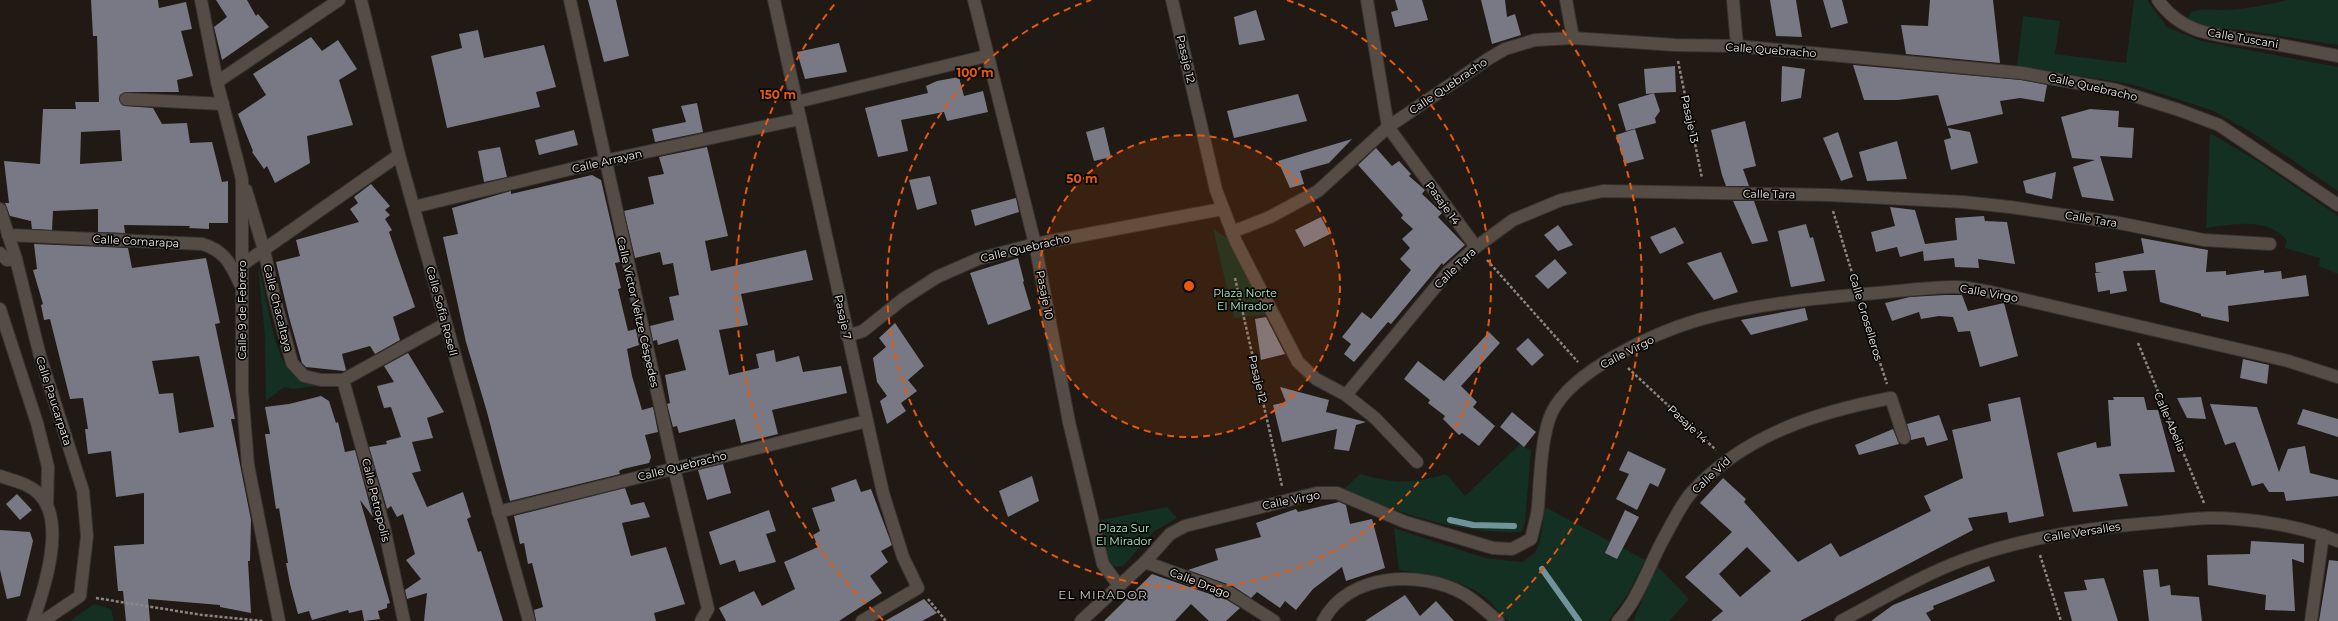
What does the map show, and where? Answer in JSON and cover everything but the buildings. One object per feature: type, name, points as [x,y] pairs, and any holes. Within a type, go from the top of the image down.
[{"type":"street","name":"Calle 9 de Febrero","points":[[200,0],[217,82],[242,179],[242,390],[248,465],[279,621]]},
{"type":"street","points":[[217,82],[339,0]]},
{"type":"street","name":"Calle Sofía Rosell","points":[[361,0],[399,155],[529,621]]},
{"type":"street","name":"Calle Víctor Veltze Céspedes","points":[[570,0],[604,161],[674,468],[708,609],[701,621]]},
{"type":"street","name":"Pasaje 7","points":[[774,0],[847,336],[894,532],[903,557],[918,588]]},
{"type":"street","name":"Pasaje 10","points":[[974,0],[986,56],[1035,244],[1069,422],[1102,564],[1119,586]]},
{"type":"street","name":"Pasaje 12","points":[[1172,0],[1216,190],[1222,209],[1248,266],[1298,362],[1316,379],[1346,395],[1375,418],[1417,462]]},
{"type":"street","name":"Pasaje 14","points":[[1367,0],[1388,127],[1476,247]]},
{"type":"street","points":[[1566,0],[1573,38]]},
{"type":"street","points":[[1733,0],[1737,46]]},
{"type":"street","name":"Calle Tuscani","points":[[2158,0],[2175,19],[2191,28],[2230,38],[2338,56]]},
{"type":"street","name":"Calle Quebracho","points":[[1232,232],[1270,217],[1318,191],[1388,127],[1505,49],[1535,40],[1573,38],[1675,45],[1737,46],[2022,73],[2116,90],[2179,110],[2219,125],[2338,205]]},
{"type":"street","points":[[797,102],[986,56]]},
{"type":"street","points":[[126,99],[223,104]]},
{"type":"street","name":"Calle Arrayan","points":[[414,207],[604,161],[800,119]]},
{"type":"street","points":[[242,265],[399,155]]},
{"type":"street","name":"Calle Chacaltaya","points":[[242,179],[264,250],[274,296],[292,363],[304,376],[321,380],[343,380],[445,324]]},
{"type":"street","name":"Calle Tara","points":[[1346,395],[1448,272],[1476,247],[1513,220],[1561,200],[1603,191],[1829,195],[2010,207],[2119,224],[2204,240],[2270,244]]},
{"type":"street","name":"Calle Paucarpata","points":[[0,209],[16,259],[40,356],[83,491],[87,516],[87,536],[80,596]]},
{"type":"street","name":"Calle Quebracho","points":[[847,336],[863,331],[937,277],[978,258],[1035,244],[1222,209]]},
{"type":"street","name":"Calle Comarapa","points":[[8,235],[202,244],[212,246],[226,256],[242,287]]},
{"type":"street","points":[[0,253],[7,260],[16,259]]},
{"type":"street","name":"Calle Virgo","points":[[1081,621],[1145,562],[1170,534],[1185,526],[1285,499],[1317,493],[1337,493],[1405,522],[1493,548],[1512,549],[1522,546],[1531,539],[1538,509],[1542,454],[1552,413],[1563,396],[1587,373],[1615,356],[1661,334],[1697,321],[1801,301],[1955,287],[1991,292],[2130,326],[2288,361],[2338,377]]},
{"type":"street","points":[[0,310],[37,423],[48,467],[47,506]]},
{"type":"street","name":"Calle Petropolis","points":[[343,380],[384,527],[404,621]]},
{"type":"street","points":[[1891,398],[1904,438]]},
{"type":"street","name":"Calle Vid","points":[[1618,621],[1628,610],[1664,539],[1691,493],[1726,460],[1756,441],[1803,420],[1858,404],[1891,398]]},
{"type":"street","name":"Calle Quebracho","points":[[498,512],[867,421]]},
{"type":"street","points":[[0,476],[28,485],[40,495],[47,506],[51,517],[49,573],[33,621]]},
{"type":"street","name":"Calle Versalles","points":[[1841,621],[1891,592],[1963,560],[2035,539],[2096,527],[2210,518],[2281,526],[2323,535],[2338,541]]},
{"type":"street","points":[[2311,621],[2323,535]]},
{"type":"street","name":"Calle Drago","points":[[1145,562],[1230,593],[1274,621]]},
{"type":"street","points":[[1324,621],[1326,615],[1342,599],[1360,588],[1387,580],[1404,578],[1429,581],[1464,594],[1498,621]]},
{"type":"street","points":[[862,621],[918,588]]},
{"type":"street","points":[[43,621],[80,596]]},
{"type":"path","name":"Pasaje 13","points":[[1675,45],[1705,193]]},
{"type":"path","name":"Calle Groselleros","points":[[1829,195],[1858,295],[1891,398]]},
{"type":"path","points":[[1476,247],[1587,373]]},
{"type":"path","name":"Pasaje 12","points":[[1248,266],[1234,274],[1285,499]]},
{"type":"path","name":"Calle Abelia","points":[[2130,326],[2210,518]]},
{"type":"path","name":"Pasaje 14","points":[[1615,356],[1726,460]]},
{"type":"path","points":[[2035,539],[2061,621]]},
{"type":"path","points":[[918,588],[946,621]]},
{"type":"path","points":[[80,596],[202,614],[266,621]]},
{"type":"green space","points":[[2134,0],[2147,0],[2167,27],[2201,41],[2338,67],[2338,191],[2251,132],[2214,111],[2131,84],[2017,66],[2023,16],[2060,21],[2055,54],[2126,63]]},
{"type":"green space","points":[[2287,0],[2338,0],[2338,45],[2243,30],[2211,29],[2188,20],[2191,12],[2195,11],[2241,9]]},
{"type":"green space","points":[[2210,133],[2259,162],[2338,216],[2338,274],[2319,266],[2320,258],[2285,248],[2287,240],[2279,233],[2269,228],[2260,225],[2238,224],[2206,228]]},
{"type":"green space","name":"Plaza Norte El Mirador","points":[[1213,229],[1227,238],[1270,314],[1234,318]]},
{"type":"green space","points":[[258,267],[272,328],[282,358],[289,370],[298,379],[318,386],[293,389],[284,387],[266,401],[265,336]]},
{"type":"green space","points":[[1520,444],[1531,451],[1525,522],[1521,532],[1475,530],[1430,521],[1387,507],[1344,489],[1360,474],[1384,480],[1403,482],[1423,480],[1446,474],[1465,496]]},
{"type":"green space","name":"Plaza Sur El Mirador","points":[[1167,507],[1177,518],[1153,532],[1123,566],[1113,567],[1110,564],[1101,520]]},
{"type":"green space","points":[[1545,507],[1645,560],[1628,594],[1608,621],[1509,621],[1502,616],[1485,597],[1465,586],[1444,578],[1399,570],[1394,528],[1485,558],[1522,562],[1535,553],[1540,542]]},
{"type":"green space","points":[[1657,566],[1689,599],[1669,621],[1633,621]]},
{"type":"green space","points":[[94,604],[111,609],[114,621],[70,621]]},
{"type":"waterway","points":[[1450,520],[1473,525],[1514,526]]},
{"type":"waterway","points":[[1542,569],[1579,621]]},
{"type":"district","name":"EL MIRADOR","points":[[1103,595]]}]
